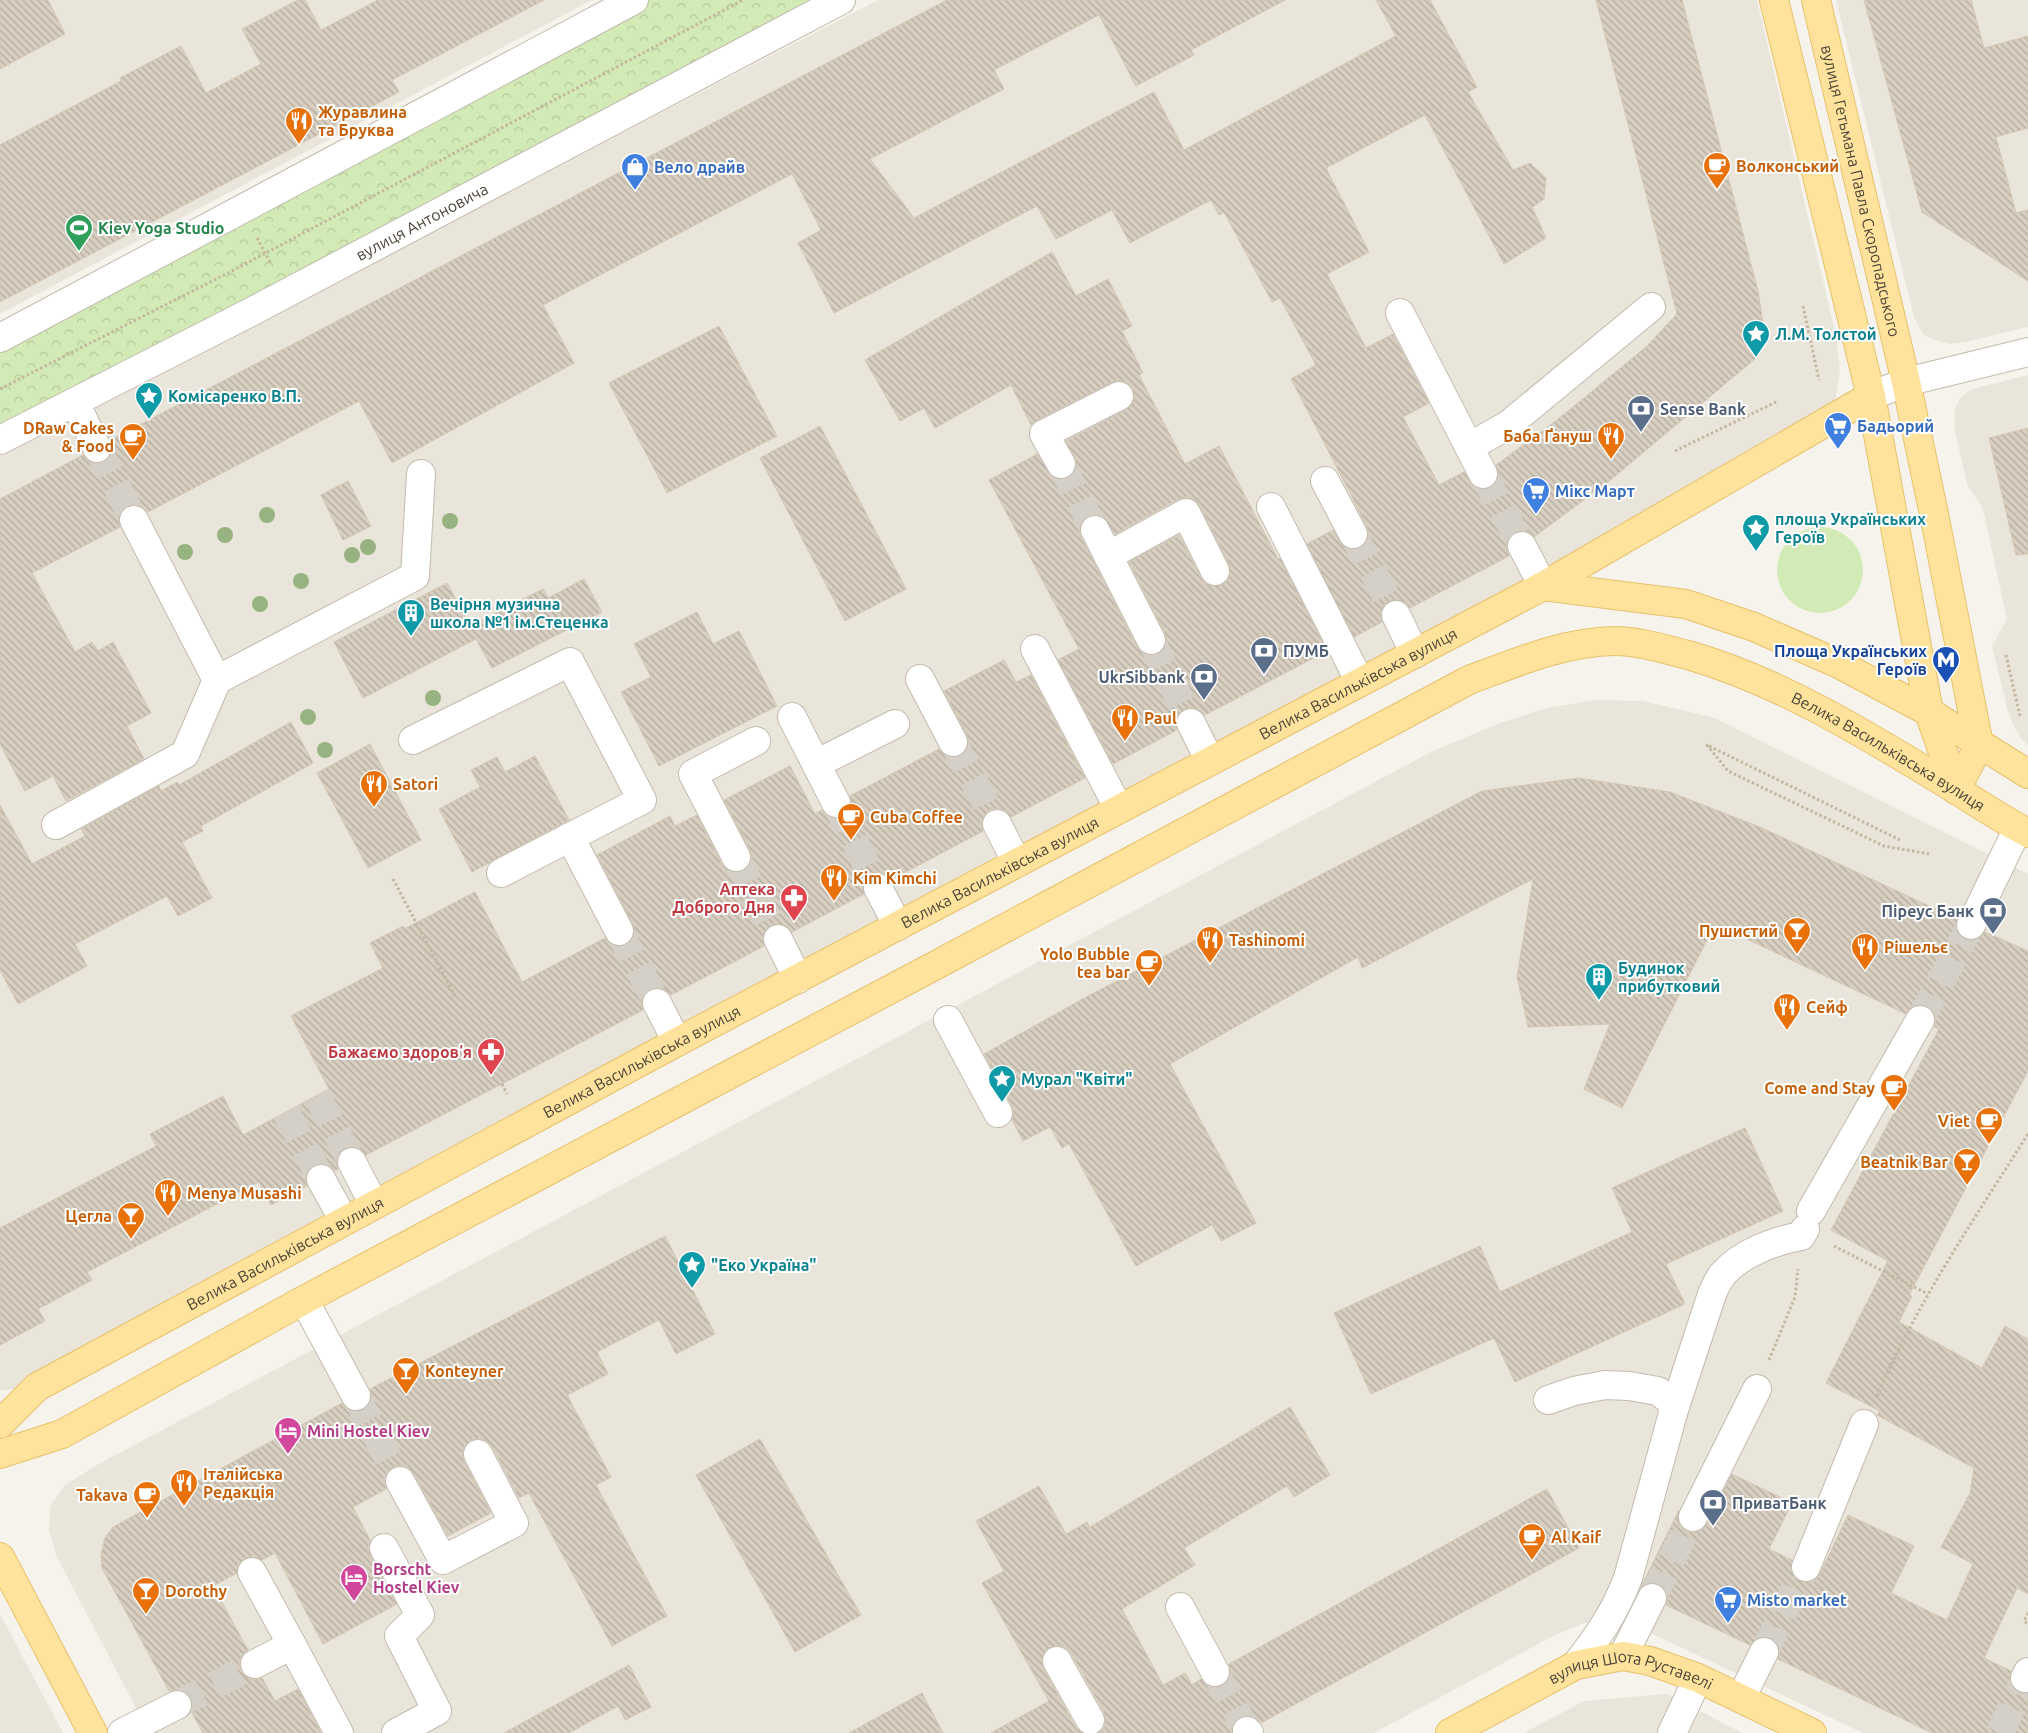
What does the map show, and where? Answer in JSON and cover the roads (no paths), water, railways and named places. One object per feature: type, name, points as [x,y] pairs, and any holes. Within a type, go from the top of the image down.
[{"type":"main road","points":[[1774,0],[1872,396],[1929,712],[1956,790]]},
{"type":"main road","name":"вулиця Гетьмана Павла Скоропадського","points":[[1816,0],[1906,382]]},
{"type":"main road","points":[[1906,382],[1979,745],[1956,790]]},
{"type":"main road","points":[[1543,586],[1872,396]]},
{"type":"main road","points":[[1543,586],[1686,604],[1754,627],[1838,664],[1929,712],[2028,774]]},
{"type":"main road","name":"Велика Васильківська вулиця","points":[[0,1424],[37,1387],[677,1042],[1543,586]]},
{"type":"main road","name":"Велика Васильківська вулиця","points":[[0,1454],[62,1434],[304,1300],[923,972],[1468,680],[1533,656],[1576,645],[1615,641],[1652,645],[1722,665],[1799,699],[1885,747],[2023,830]]},
{"type":"main road","points":[[0,1557],[93,1733]]},
{"type":"main road","name":"вулиця Шота Руставелі","points":[[1450,1733],[1576,1665],[1622,1656],[1650,1661],[1698,1678],[1812,1733]]},
{"type":"street","points":[[0,338],[634,0]]},
{"type":"street","name":"вулиця Антоновича","points":[[0,440],[286,293],[841,0]]},
{"type":"street","points":[[1469,447],[1508,425],[1651,307]]},
{"type":"street","points":[[1400,313],[1483,474]]},
{"type":"street","points":[[1872,396],[1906,382],[2028,352]]},
{"type":"street","points":[[1061,464],[1044,434],[1120,396]]},
{"type":"street","points":[[75,402],[97,448]]},
{"type":"street","points":[[56,825],[185,754],[217,680],[414,576],[421,474]]},
{"type":"street","points":[[1325,481],[1353,534]]},
{"type":"street","points":[[1271,507],[1360,682]]},
{"type":"street","points":[[1108,556],[1186,513],[1215,571]]},
{"type":"street","points":[[134,520],[217,680]]},
{"type":"street","points":[[1094,530],[1151,640]]},
{"type":"street","points":[[1522,546],[1543,586]]},
{"type":"street","points":[[1396,615],[1415,654]]},
{"type":"street","points":[[1035,649],[1119,809]]},
{"type":"street","points":[[413,740],[570,662],[642,800],[501,873]]},
{"type":"street","points":[[920,679],[953,742]]},
{"type":"street","points":[[792,717],[836,803]]},
{"type":"street","points":[[1191,723],[1210,761]]},
{"type":"street","points":[[816,764],[895,724]]},
{"type":"street","points":[[736,857],[693,774],[756,741]]},
{"type":"street","points":[[997,824],[1017,863]]},
{"type":"street","points":[[1971,925],[2023,830]]},
{"type":"street","points":[[570,837],[619,931]]},
{"type":"street","points":[[878,888],[898,926]]},
{"type":"street","points":[[778,939],[798,979]]},
{"type":"street","points":[[657,1002],[677,1042]]},
{"type":"street","points":[[948,1020],[998,1113]]},
{"type":"street","points":[[1576,1665],[1607,1624],[1618,1604],[1628,1578],[1673,1413],[1712,1294],[1722,1275],[1743,1258],[1805,1225],[1920,1020]]},
{"type":"street","points":[[352,1162],[374,1205]]},
{"type":"street","points":[[321,1178],[344,1221]]},
{"type":"street","points":[[304,1300],[356,1396]]},
{"type":"street","points":[[1548,1400],[1574,1391],[1605,1385],[1629,1386],[1658,1391],[1672,1402],[1673,1413]]},
{"type":"street","points":[[1693,1517],[1757,1388]]},
{"type":"street","points":[[1806,1567],[1864,1424]]},
{"type":"street","points":[[400,1481],[443,1560],[514,1523],[478,1454]]},
{"type":"street","points":[[384,1548],[420,1615],[398,1636],[437,1711],[396,1733]]},
{"type":"street","points":[[252,1572],[339,1733]]},
{"type":"street","points":[[1622,1656],[1652,1598]]},
{"type":"street","points":[[1180,1607],[1215,1672]]},
{"type":"street","points":[[255,1664],[292,1645]]},
{"type":"street","points":[[1740,1698],[1764,1652]]},
{"type":"street","points":[[1057,1661],[1090,1720]]},
{"type":"street","points":[[1672,1733],[1698,1678]]},
{"type":"street","points":[[122,1733],[176,1705]]},
{"type":"tunnel","points":[[97,448],[134,520]]},
{"type":"tunnel","points":[[1061,464],[1095,530]]},
{"type":"tunnel","points":[[1483,474],[1522,546]]},
{"type":"tunnel","points":[[1353,534],[1396,615]]},
{"type":"tunnel","points":[[1151,640],[1191,723]]},
{"type":"tunnel","points":[[953,742],[997,824]]},
{"type":"tunnel","points":[[836,803],[878,888]]},
{"type":"tunnel","points":[[736,857],[778,939]]},
{"type":"tunnel","points":[[1920,1020],[1971,925]]},
{"type":"tunnel","points":[[619,931],[657,1003]]},
{"type":"tunnel","points":[[317,1096],[352,1162]]},
{"type":"tunnel","points":[[286,1112],[321,1179]]},
{"type":"tunnel","points":[[356,1396],[400,1481]]},
{"type":"tunnel","points":[[1652,1598],[1693,1517]]},
{"type":"tunnel","points":[[1764,1652],[1806,1567]]},
{"type":"tunnel","points":[[177,1705],[255,1664]]},
{"type":"tunnel","points":[[1215,1672],[1247,1731]]},
{"type":"tunnel","points":[[2000,1733],[2025,1678]]},
{"type":"place","name":"Журавлина та Бруква","points":[[299,145]]},
{"type":"place","name":"Волконський","points":[[1717,190]]},
{"type":"place","name":"Вело драйв","points":[[635,191]]},
{"type":"place","name":"Kiev Yoga Studio","points":[[79,252]]},
{"type":"place","name":"Л.М. Толстой","points":[[1756,358]]},
{"type":"place","name":"Комісаренко В.П.","points":[[149,420]]},
{"type":"place","name":"Sense Bank","points":[[1641,433]]},
{"type":"place","name":"Бадьорий","points":[[1838,450]]},
{"type":"place","name":"Баба Ґануш","points":[[1611,460]]},
{"type":"place","name":"DRaw Cakes & Food","points":[[133,461]]},
{"type":"place","name":"Мікс Март","points":[[1536,515]]},
{"type":"place","name":"площа Українських Героїв","points":[[1756,552]]},
{"type":"place","name":"Вечірня музична школа №1 ім.Стеценка","points":[[411,637]]},
{"type":"place","name":"ПУМБ","points":[[1264,675]]},
{"type":"place","name":"Площа Українських Героїв","points":[[1946,684]]},
{"type":"place","name":"UkrSibbank","points":[[1204,701]]},
{"type":"place","name":"Paul","points":[[1125,742]]},
{"type":"place","name":"Satori","points":[[374,808]]},
{"type":"place","name":"Cuba Coffee","points":[[851,841]]},
{"type":"place","name":"Kim Kimchi","points":[[834,902]]},
{"type":"place","name":"Аптека Доброго Дня","points":[[794,922]]},
{"type":"place","name":"Піреус Банк","points":[[1993,935]]},
{"type":"place","name":"Пушистий","points":[[1797,955]]},
{"type":"place","name":"Tashinomi","points":[[1210,964]]},
{"type":"place","name":"Рішельє","points":[[1865,971]]},
{"type":"place","name":"Yolo Bubble tea bar","points":[[1149,987]]},
{"type":"place","name":"Будинок прибутковий","points":[[1599,1001]]},
{"type":"place","name":"Сейф","points":[[1787,1031]]},
{"type":"place","name":"Бажаємо здоровʼя","points":[[491,1076]]},
{"type":"place","name":"Мурал \"Квіти\"","points":[[1002,1103]]},
{"type":"place","name":"Come and Stay","points":[[1894,1112]]},
{"type":"place","name":"Viet","points":[[1989,1145]]},
{"type":"place","name":"Beatnik Bar","points":[[1967,1186]]},
{"type":"place","name":"Menya Musashi","points":[[168,1217]]},
{"type":"place","name":"Цегла","points":[[131,1240]]},
{"type":"place","name":"\"Еко Україна\"","points":[[692,1289]]},
{"type":"place","name":"Konteyner","points":[[406,1395]]},
{"type":"place","name":"Mini Hostel Kiev","points":[[288,1455]]},
{"type":"place","name":"Італійська Редакція","points":[[184,1507]]},
{"type":"place","name":"Takava","points":[[147,1519]]},
{"type":"place","name":"ПриватБанк","points":[[1713,1527]]},
{"type":"place","name":"Al Kaif","points":[[1532,1561]]},
{"type":"place","name":"Borscht Hostel Kiev","points":[[354,1602]]},
{"type":"place","name":"Dorothy","points":[[146,1615]]},
{"type":"place","name":"Misto market","points":[[1728,1624]]}]
